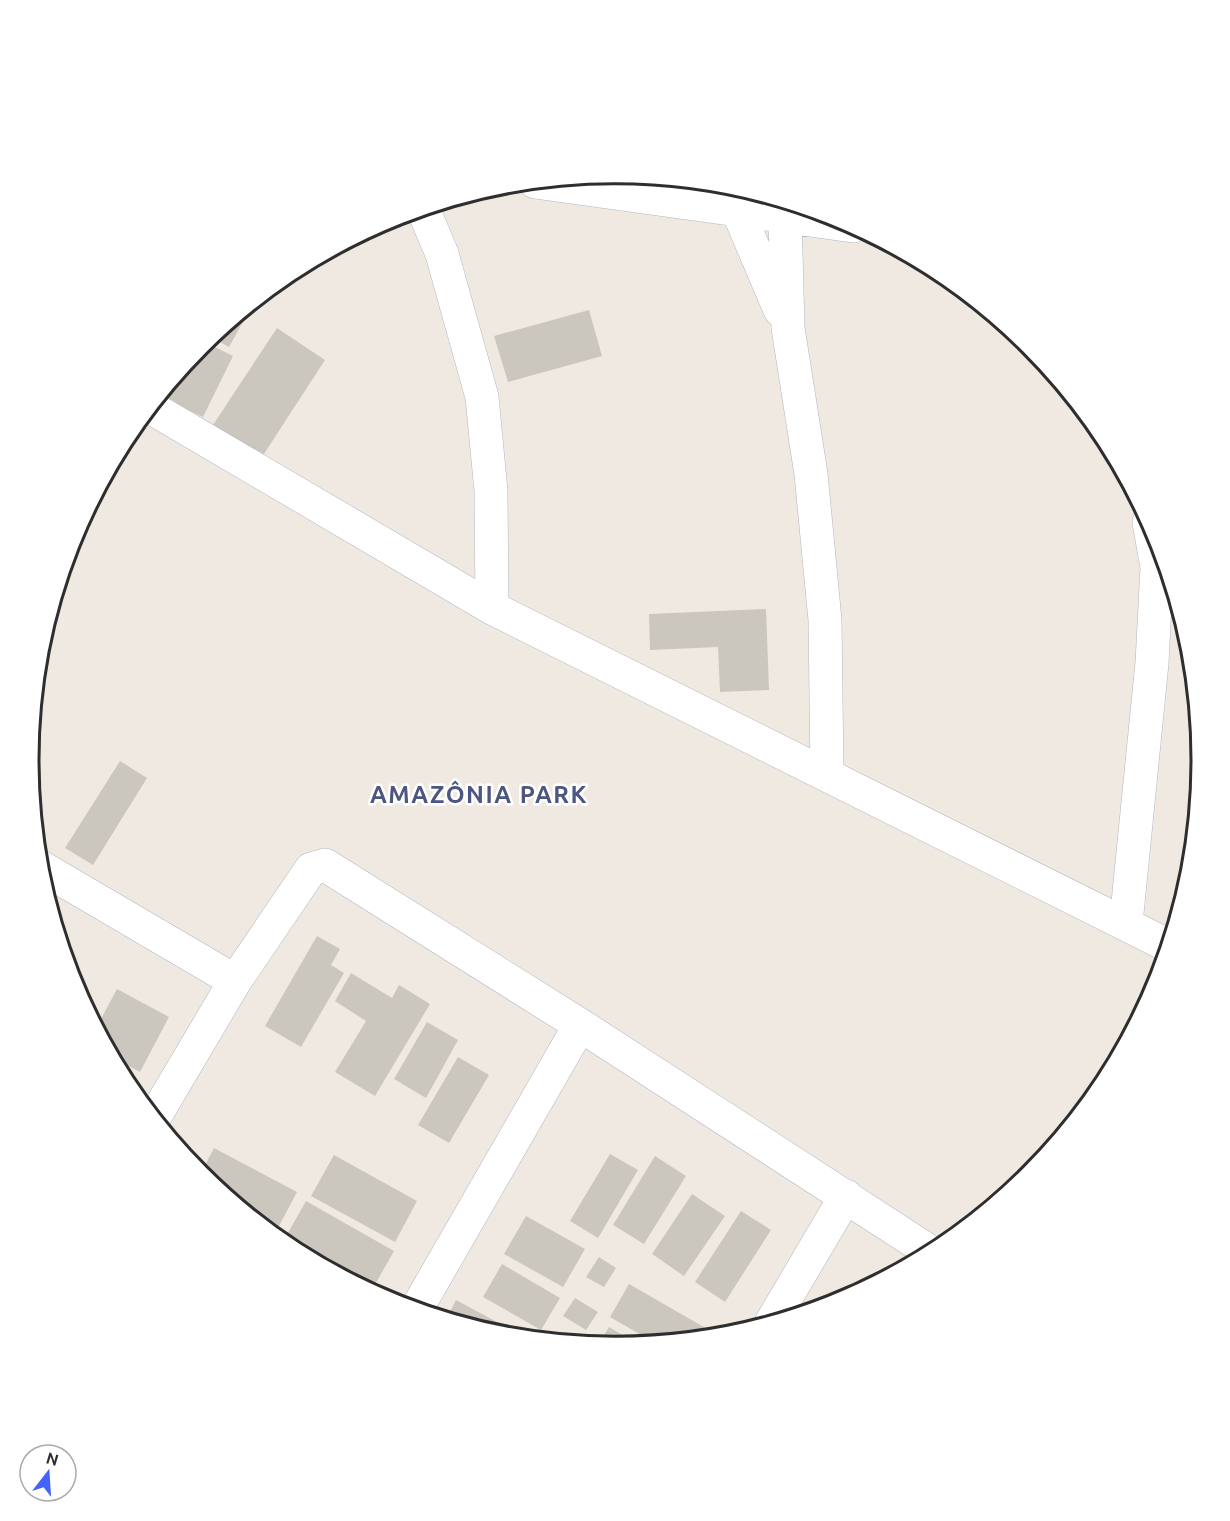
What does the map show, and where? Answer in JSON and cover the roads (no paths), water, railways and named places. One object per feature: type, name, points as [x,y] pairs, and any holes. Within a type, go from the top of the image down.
[{"type":"street","points":[[580,186],[735,199],[769,206]]},
{"type":"street","points":[[735,199],[788,328]]},
{"type":"street","points":[[787,211],[788,328],[810,474],[825,620],[827,774]]},
{"type":"street","points":[[426,216],[442,254],[482,398],[491,491],[492,608]]},
{"type":"street","points":[[157,411],[492,608],[1161,942]]},
{"type":"street","points":[[1126,923],[1161,579]]},
{"type":"street","points":[[158,1110],[235,981],[310,869],[325,865],[580,1025],[923,1247]]},
{"type":"street","points":[[50,872],[235,981]]},
{"type":"street","points":[[420,1302],[580,1025]]},
{"type":"street","points":[[777,1313],[846,1196]]},
{"type":"district","name":"AMAZÔNIA PARK","points":[[479,795]]}]
